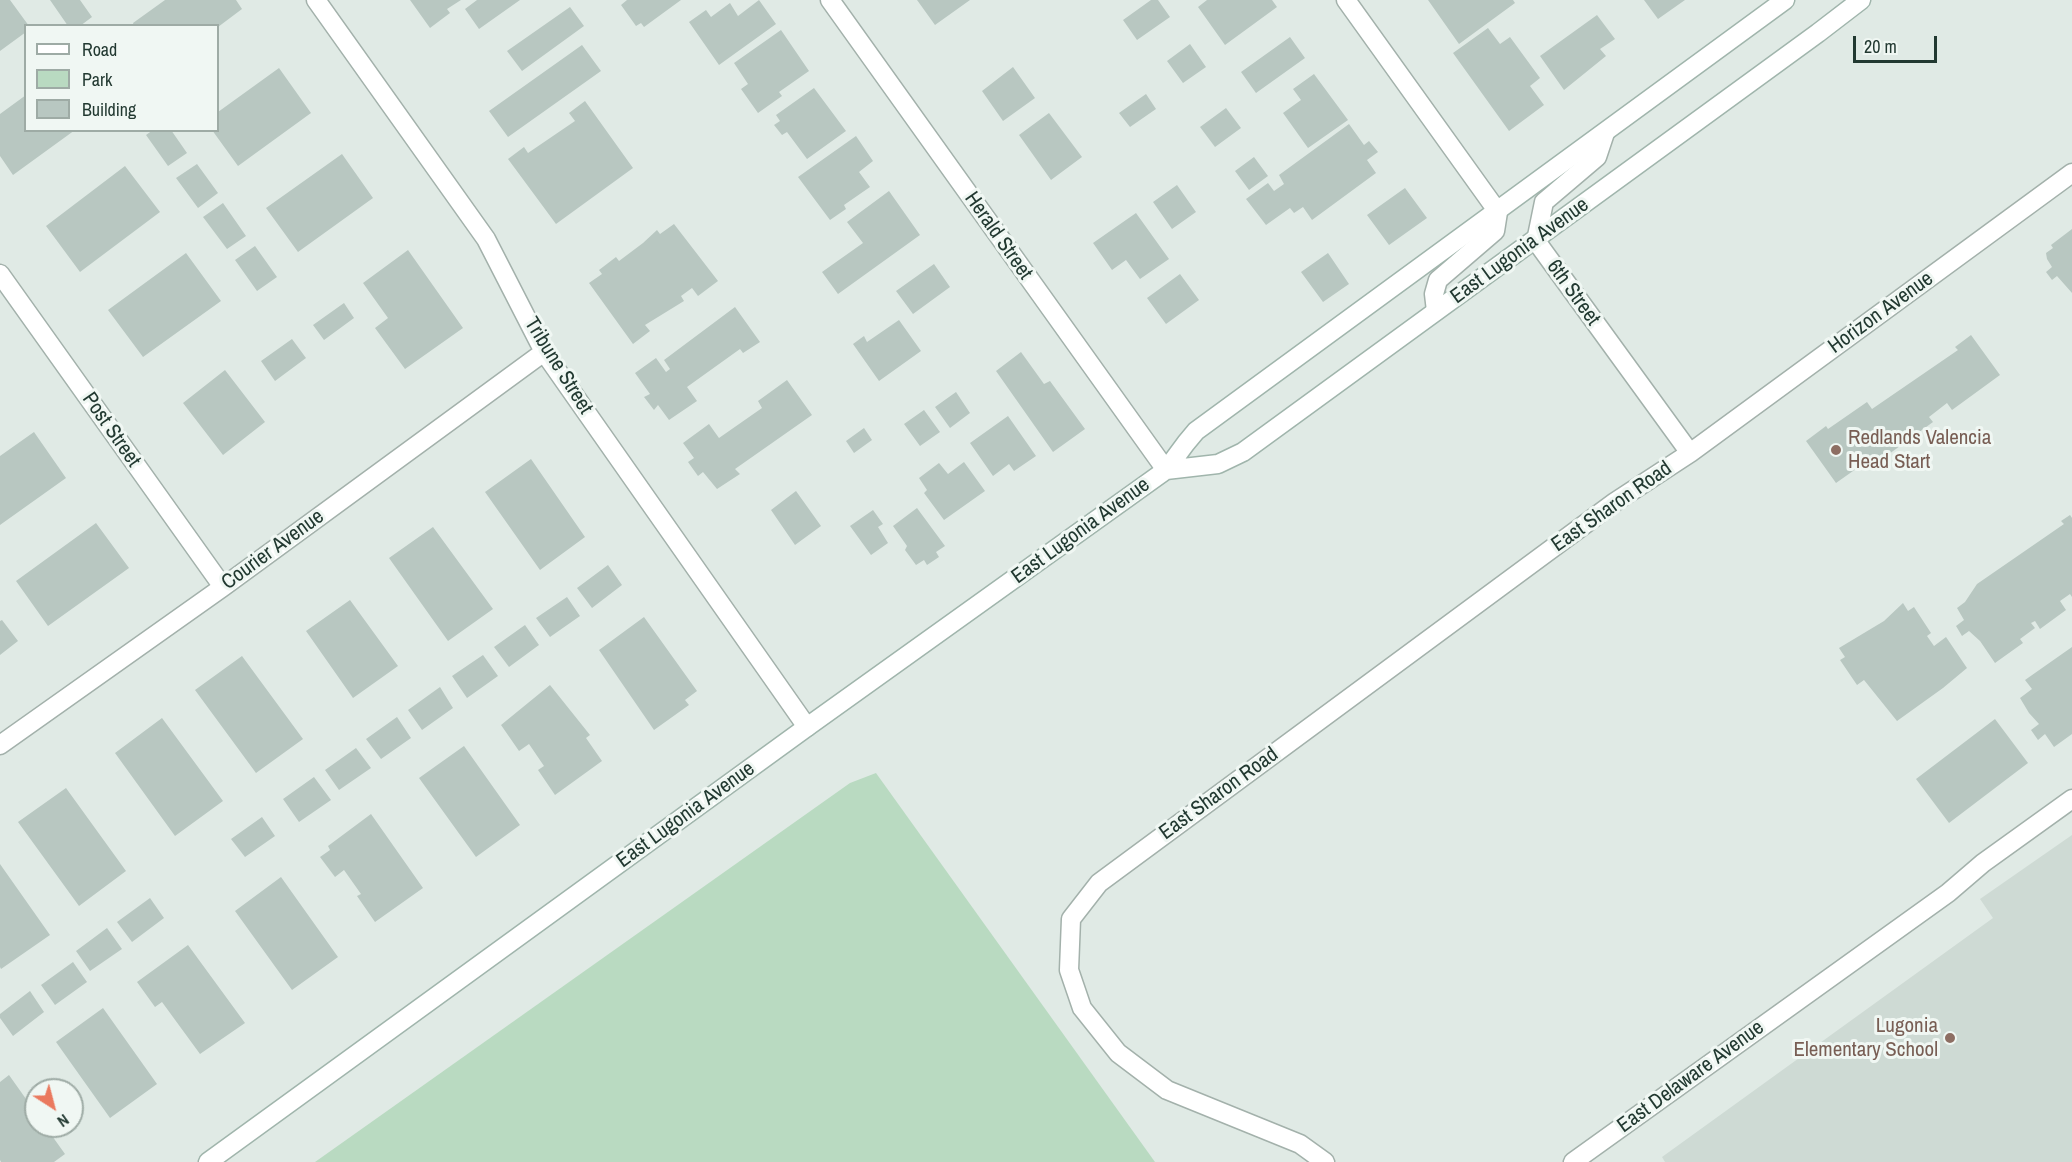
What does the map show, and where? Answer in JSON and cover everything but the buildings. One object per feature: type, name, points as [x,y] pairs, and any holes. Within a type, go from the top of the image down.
[{"type":"street","name":"Tribune Street","points":[[316,0],[486,239],[544,352],[807,727]]},
{"type":"street","name":"Herald Street","points":[[830,0],[1166,470]]},
{"type":"street","points":[[1346,0],[1497,212],[1495,231],[1438,280],[1434,294],[1436,311]]},
{"type":"street","name":"East Lugonia Avenue","points":[[208,1162],[807,727],[1166,470],[1196,432],[1785,0]]},
{"type":"street","name":"East Lugonia Avenue","points":[[1166,470],[1218,464],[1243,453],[1436,311],[1536,241],[1861,0]]},
{"type":"street","name":"6th Street","points":[[1605,133],[1597,157],[1544,202],[1536,241],[1690,453]]},
{"type":"street","name":"Horizon Avenue","points":[[1690,453],[2072,173]]},
{"type":"street","name":"Post Street","points":[[0,274],[223,586]]},
{"type":"street","name":"Courier Avenue","points":[[0,746],[544,352]]},
{"type":"street","name":"East Sharon Road","points":[[1325,1162],[1300,1144],[1167,1090],[1118,1053],[1082,1008],[1069,970],[1071,919],[1099,882],[1615,502],[1690,453]]},
{"type":"street","name":"East Delaware Avenue","points":[[1573,1162],[1938,900],[1983,863],[2072,798]]},
{"type":"shaded area","name":"Lugonia Elementary School","points":[[2072,835],[2072,1162],[1665,1162],[1662,1157],[1993,918],[1980,899]]},
{"type":"green space","points":[[876,773],[1155,1162],[315,1162],[850,783]]},
{"type":"place","name":"Redlands Valencia Head Start","points":[[1836,450]]},
{"type":"place","name":"Lugonia Elementary School","points":[[1950,1038]]}]
